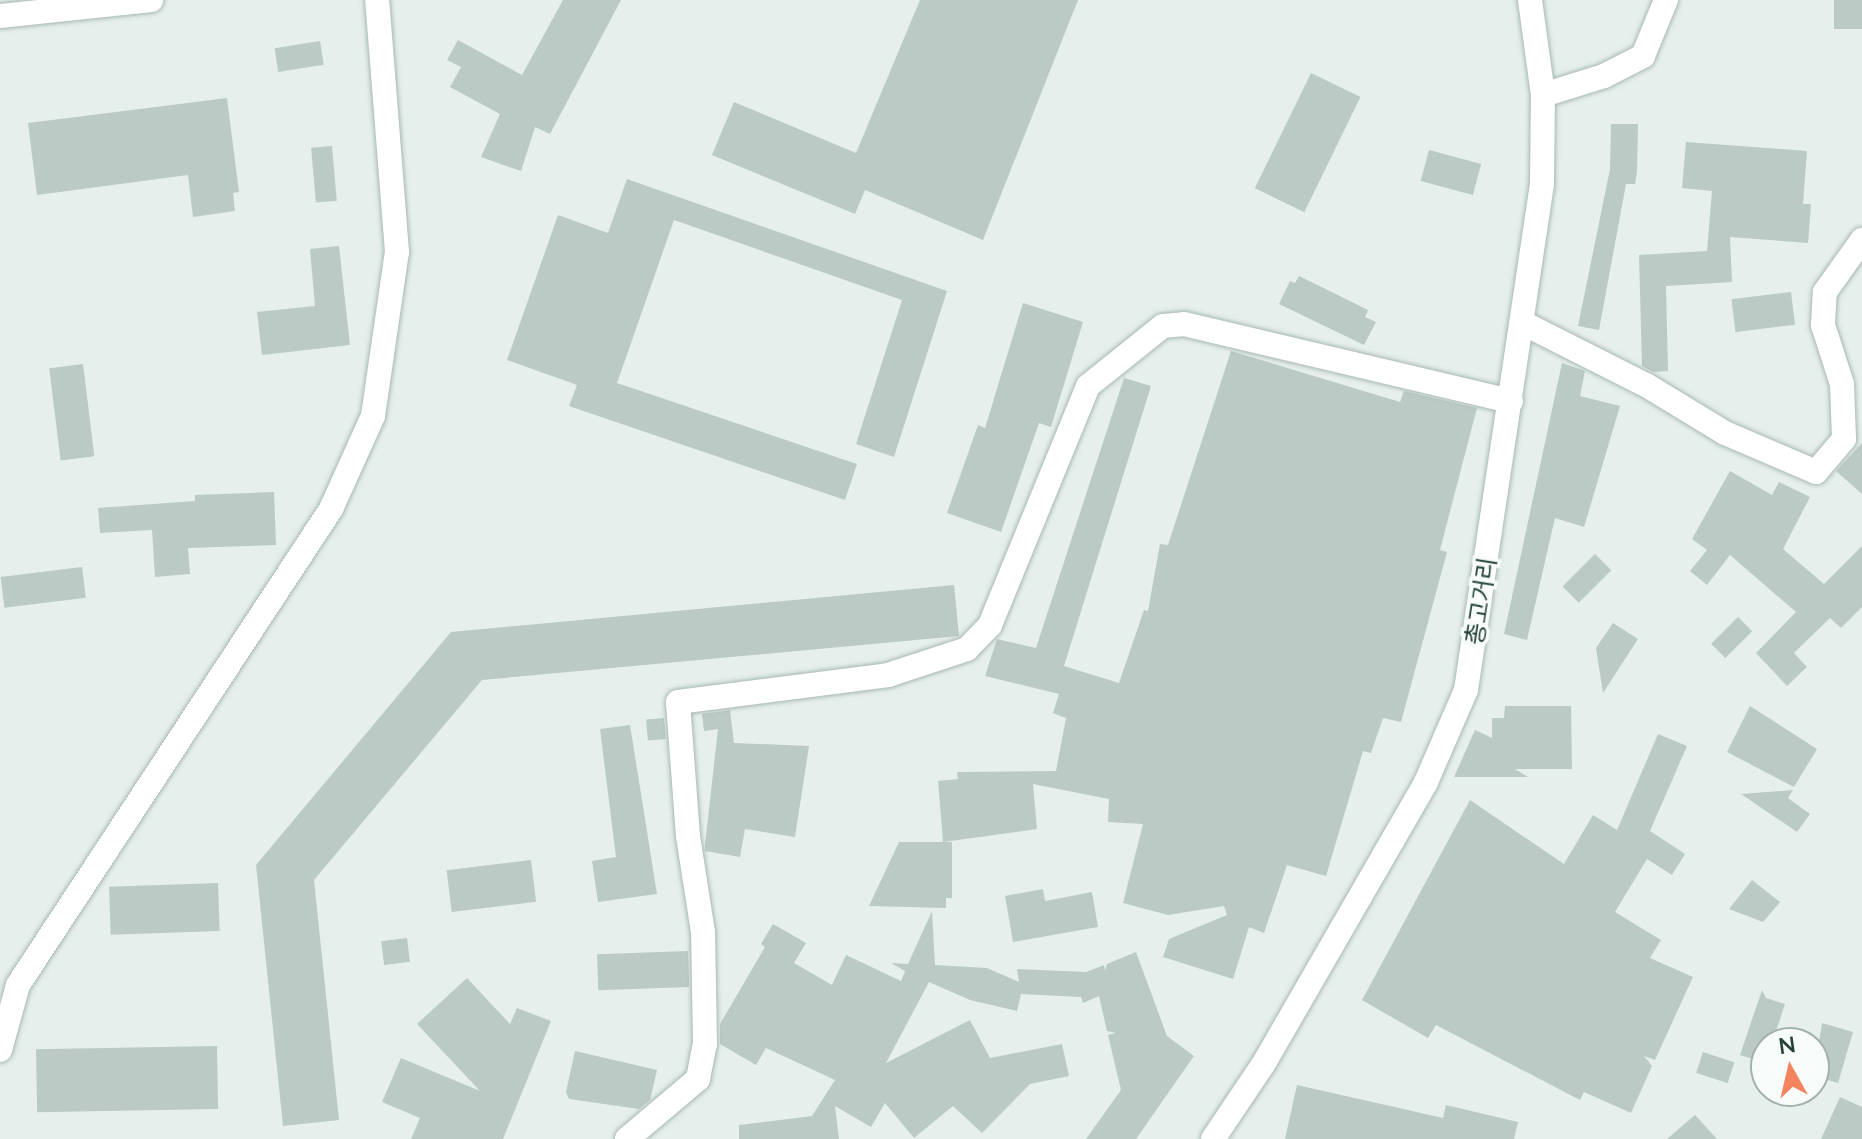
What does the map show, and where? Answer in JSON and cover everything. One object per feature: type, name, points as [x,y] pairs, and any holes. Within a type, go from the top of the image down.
[{"type":"street","points":[[0,1050],[18,985],[331,509],[373,416],[397,252],[377,0]]},
{"type":"street","name":"총고거리","points":[[1213,1139],[1264,1063],[1426,782],[1466,690],[1542,184],[1543,95],[1530,0]]},
{"type":"street","points":[[1543,95],[1604,76],[1643,56],[1666,0]]},
{"type":"street","points":[[0,16],[138,1]]},
{"type":"street","points":[[1523,323],[1646,385],[1725,433],[1816,472],[1844,439],[1842,384],[1823,325],[1825,292],[1862,240]]},
{"type":"street","points":[[627,1139],[698,1079],[705,1044],[703,932],[688,836],[678,702],[888,675],[967,649],[990,625],[1088,386],[1163,326],[1184,324],[1511,401]]},
{"type":"building","points":[[563,0],[621,0],[550,134],[535,127],[521,171],[481,157],[500,114],[450,87],[461,67],[447,60],[458,40],[522,75]]},
{"type":"building","points":[[920,0],[1078,0],[983,240],[865,190],[855,214],[712,155],[734,102],[856,153]]},
{"type":"building","points":[[1834,0],[1862,0],[1862,29],[1834,29]]},
{"type":"building","points":[[320,41],[324,65],[278,72],[275,48]]},
{"type":"building","points":[[1311,73],[1360,97],[1304,212],[1255,188]]},
{"type":"building","points":[[227,98],[239,192],[233,193],[235,211],[193,217],[188,175],[37,195],[28,123]]},
{"type":"building","points":[[1611,124],[1638,124],[1637,172],[1635,184],[1626,184],[1599,330],[1578,326],[1610,169]]},
{"type":"building","points":[[1686,142],[1807,151],[1803,204],[1811,204],[1808,243],[1730,237],[1732,282],[1666,286],[1668,371],[1653,372],[1642,366],[1639,255],[1707,251],[1712,191],[1682,188]]},
{"type":"building","points":[[332,146],[337,201],[316,203],[311,148]]},
{"type":"building","points":[[1429,150],[1481,164],[1473,195],[1421,181]]},
{"type":"building","points":[[627,179],[947,291],[894,457],[856,444],[902,300],[674,220],[617,383],[857,464],[845,500],[569,406],[577,385],[507,360],[558,215],[608,233]]},
{"type":"building","points":[[339,246],[350,345],[262,355],[257,312],[315,306],[310,249]]},
{"type":"building","points":[[1299,276],[1368,310],[1365,317],[1376,322],[1364,345],[1279,304],[1290,281],[1295,283]]},
{"type":"building","points":[[1791,292],[1795,325],[1735,332],[1731,299]]},
{"type":"building","points":[[1023,303],[1083,322],[1051,427],[1039,423],[1001,532],[947,513],[978,425],[985,428]]},
{"type":"building","points":[[1231,351],[1400,402],[1404,391],[1477,408],[1440,550],[1447,552],[1401,722],[1383,718],[1371,753],[1363,751],[1326,876],[1287,865],[1264,933],[1249,927],[1233,979],[1163,957],[1169,939],[1227,915],[1224,906],[1168,915],[1123,903],[1143,824],[1108,822],[1109,799],[1033,784],[1037,829],[943,842],[938,781],[958,779],[957,772],[1056,771],[1066,718],[1053,713],[1059,694],[985,676],[997,639],[1036,648],[1124,378],[1151,386],[1064,666],[1119,683],[1144,610],[1148,611],[1160,544],[1168,545]]},
{"type":"building","points":[[1562,363],[1585,371],[1580,396],[1620,406],[1584,527],[1555,518],[1527,640],[1504,634]]},
{"type":"building","points":[[83,364],[94,456],[61,460],[49,368]]},
{"type":"building","points":[[1862,443],[1862,494],[1836,471]]},
{"type":"building","points":[[1730,471],[1772,495],[1779,482],[1810,497],[1783,549],[1824,584],[1862,546],[1862,607],[1841,628],[1830,618],[1794,653],[1807,667],[1787,686],[1756,653],[1796,612],[1730,555],[1707,585],[1690,571],[1707,550],[1692,539]]},
{"type":"building","points":[[274,492],[276,545],[188,548],[190,574],[155,577],[152,530],[100,533],[98,508],[195,501],[195,495]]},
{"type":"building","points":[[1595,554],[1611,570],[1579,603],[1562,587]]},
{"type":"building","points":[[82,567],[86,598],[4,608],[1,577]]},
{"type":"building","points":[[954,585],[959,636],[482,680],[314,880],[339,1120],[283,1126],[256,865],[451,632]]},
{"type":"building","points":[[1738,617],[1752,631],[1725,658],[1711,644]]},
{"type":"building","points":[[1613,623],[1638,639],[1603,693],[1596,648]]},
{"type":"building","points":[[1505,706],[1571,706],[1572,769],[1515,769],[1528,777],[1454,777],[1475,730],[1492,738],[1492,718],[1504,718]]},
{"type":"building","points":[[1750,706],[1817,749],[1794,787],[1727,752]]},
{"type":"building","points":[[730,710],[734,743],[809,746],[795,837],[745,829],[740,857],[705,851],[718,729],[704,731],[702,714]]},
{"type":"building","points":[[664,718],[666,739],[648,740],[646,720]]},
{"type":"building","points":[[630,725],[657,894],[598,902],[592,861],[616,857],[600,729]]},
{"type":"building","points":[[1658,734],[1687,746],[1650,831],[1685,854],[1672,875],[1647,859],[1615,912],[1661,940],[1650,958],[1693,977],[1655,1060],[1644,1056],[1652,1066],[1631,1113],[1584,1092],[1580,1100],[1436,1025],[1428,1038],[1362,1000],[1470,800],[1564,864],[1593,815],[1617,830]]},
{"type":"building","points":[[1793,790],[1788,798],[1810,814],[1797,832],[1741,794]]},
{"type":"building","points":[[899,842],[952,842],[952,898],[946,898],[946,908],[869,906]]},
{"type":"building","points":[[531,860],[536,902],[452,912],[447,870]]},
{"type":"building","points":[[1752,880],[1780,902],[1763,922],[1729,909]]},
{"type":"building","points":[[218,883],[220,931],[111,935],[109,887]]},
{"type":"building","points":[[1043,889],[1045,901],[1092,892],[1098,927],[1013,942],[1005,896]]},
{"type":"building","points":[[932,911],[935,965],[987,968],[1019,982],[1017,969],[1086,972],[1104,965],[1105,971],[1107,964],[1136,952],[1167,1036],[1194,1056],[1136,1139],[1086,1139],[1121,1090],[1108,1035],[1116,1033],[1107,1031],[1099,996],[1083,1003],[1081,997],[1021,994],[1017,1011],[970,1000],[929,982],[886,1063],[970,1020],[990,1058],[1062,1044],[1069,1076],[1030,1084],[982,1133],[953,1106],[914,1138],[885,1103],[871,1127],[835,1106],[839,1139],[739,1139],[739,1125],[812,1116],[835,1080],[766,1048],[756,1065],[720,1044],[720,1024],[765,947],[761,944],[773,924],[806,943],[794,963],[832,985],[846,955],[901,981],[905,971],[891,963],[908,964]]},
{"type":"building","points":[[407,938],[410,962],[384,965],[381,941]]},
{"type":"building","points":[[688,951],[689,987],[598,990],[597,954]]},
{"type":"building","points":[[467,978],[510,1024],[517,1008],[551,1021],[503,1139],[411,1139],[420,1118],[382,1102],[401,1058],[480,1091],[417,1024]]},
{"type":"building","points":[[1762,990],[1766,998],[1785,1004],[1777,1027],[1750,1027],[1750,1058],[1740,1055]]},
{"type":"building","points":[[1822,1023],[1853,1032],[1838,1083],[1830,1081],[1830,1027],[1821,1027]]},
{"type":"building","points":[[217,1046],[218,1109],[37,1112],[36,1049]]},
{"type":"building","points":[[575,1051],[657,1070],[650,1100],[639,1109],[569,1099],[566,1092]]},
{"type":"building","points":[[1703,1052],[1734,1062],[1728,1083],[1696,1073]]},
{"type":"building","points":[[1297,1085],[1443,1118],[1446,1105],[1518,1122],[1514,1139],[1285,1139]]},
{"type":"building","points":[[1840,1097],[1862,1107],[1862,1139],[1821,1139]]},
{"type":"building","points":[[1695,1115],[1717,1139],[1667,1139]]}]
